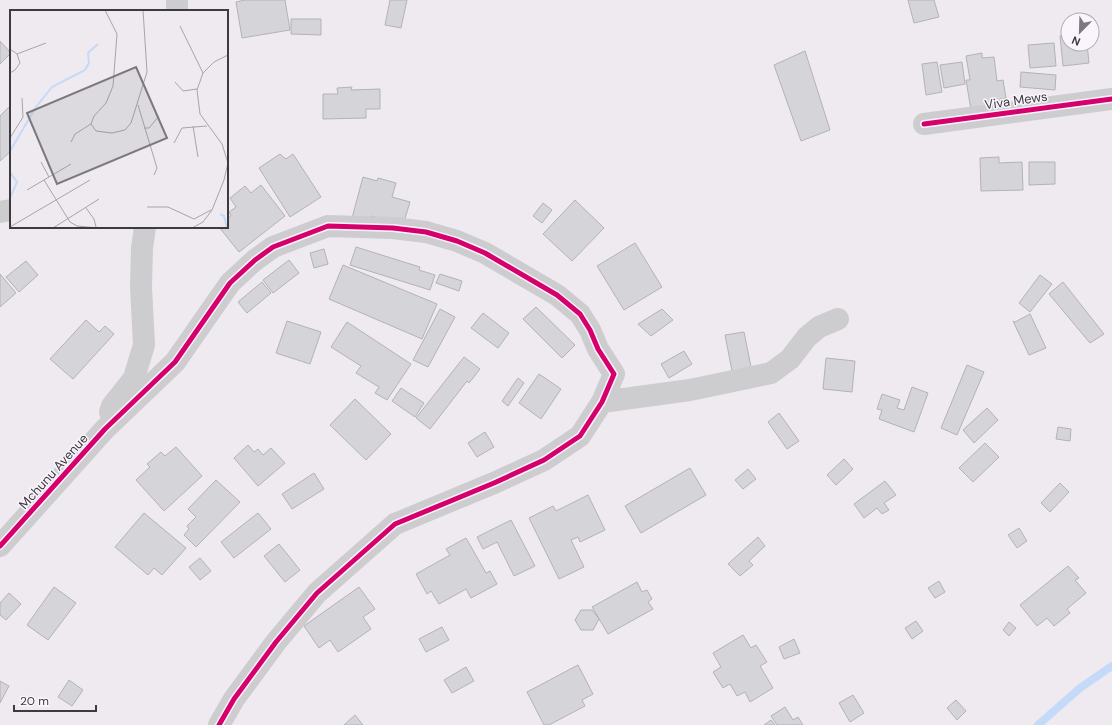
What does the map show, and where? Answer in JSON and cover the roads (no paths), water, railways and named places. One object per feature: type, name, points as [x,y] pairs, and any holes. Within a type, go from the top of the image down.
[{"type":"street","name":"Viva Mews","points":[[924,124],[1112,99]]},
{"type":"street","points":[[0,212],[10,210]]},
{"type":"street","name":"Mchunu Avenue","points":[[0,546],[105,428],[175,362],[230,283],[255,260],[273,247],[328,226],[393,228],[426,232],[456,241],[485,253],[556,295],[580,314],[614,374],[602,402]]},
{"type":"street","points":[[105,428],[112,406],[134,378],[144,345],[141,287],[142,248],[145,228]]},
{"type":"street","points":[[219,725],[234,699],[276,642],[317,593],[395,524],[494,483],[544,460],[580,436],[602,402],[690,390],[771,373],[790,359],[807,338],[819,327],[838,319]]},
{"type":"waterway","points":[[1038,725],[1080,688],[1112,666]]}]
